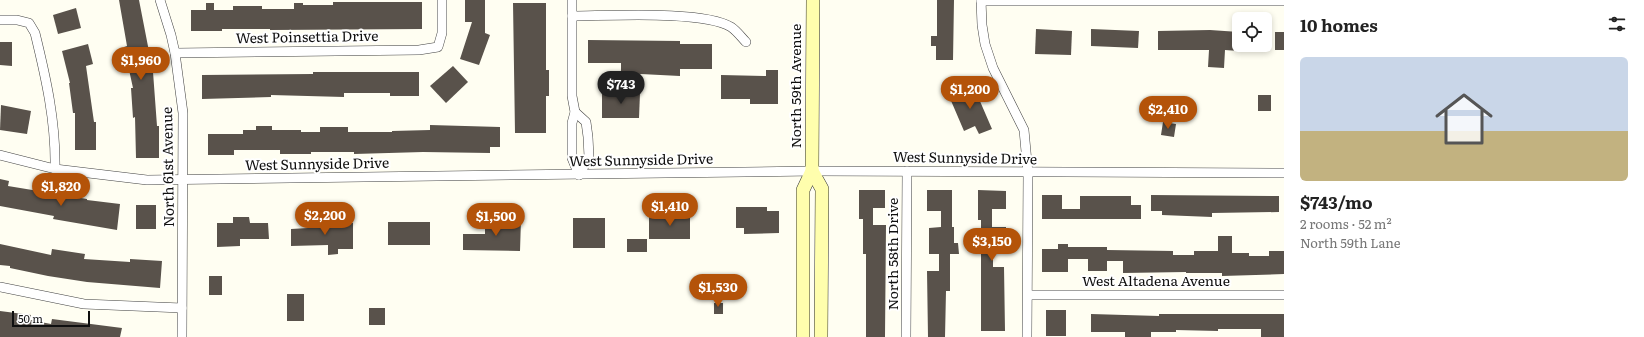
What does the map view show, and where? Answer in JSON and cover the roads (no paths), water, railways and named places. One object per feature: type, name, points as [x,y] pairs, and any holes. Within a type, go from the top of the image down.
[{"type":"main road","name":"North 59th Avenue","points":[[803,337],[804,190],[812,171],[813,0]]},
{"type":"main road","name":"North 59th Avenue","points":[[812,171],[822,190],[821,337]]},
{"type":"street","name":"North 61st Avenue","points":[[160,0],[172,35],[183,112],[184,180],[182,337]]},
{"type":"street","name":"West Poinsettia Drive","points":[[175,53],[419,50],[438,47],[442,33],[442,0]]},
{"type":"street","points":[[572,0],[572,96],[575,112],[572,124],[572,158],[579,175]]},
{"type":"street","points":[[1027,337],[1028,173],[1024,130],[993,68],[985,44],[982,25],[981,0],[1284,1]]},
{"type":"street","points":[[572,16],[652,15],[708,20],[731,27],[746,42]]},
{"type":"street","points":[[0,20],[30,23],[35,33],[49,96],[54,129],[55,169]]},
{"type":"street","points":[[575,112],[586,122],[588,137],[589,157],[579,175]]},
{"type":"street","name":"West Sunnyside Drive","points":[[0,155],[55,169],[147,180],[812,171],[1284,173]]},
{"type":"street","name":"North 58th Drive","points":[[906,337],[907,171]]},
{"type":"street","points":[[0,287],[84,304],[182,308]]},
{"type":"street","name":"West Altadena Avenue","points":[[1028,295],[1284,295]]}]
